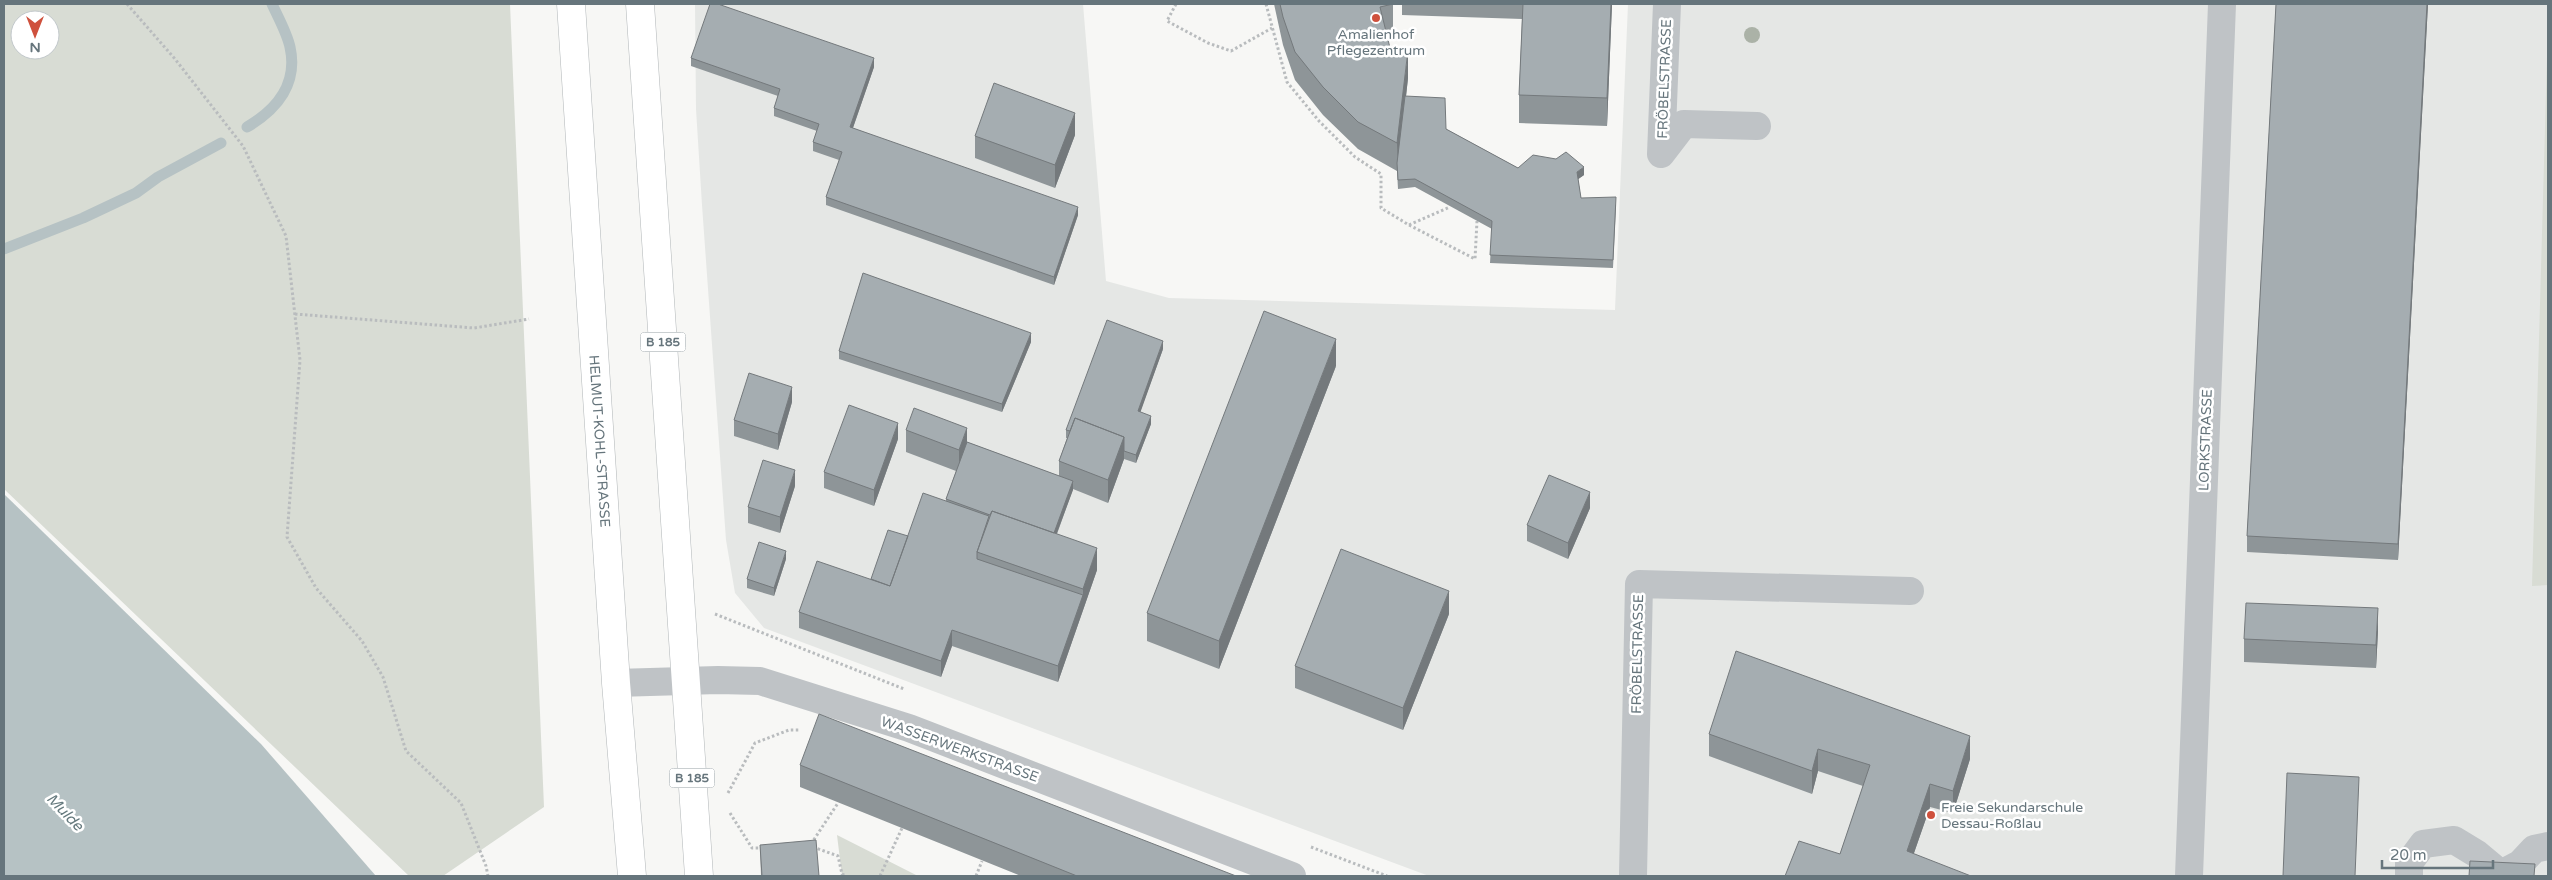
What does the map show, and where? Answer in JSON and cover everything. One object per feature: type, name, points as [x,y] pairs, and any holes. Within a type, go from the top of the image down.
[{"type":"main road","name":"HELMUT-KOHL-STRASSE","points":[[571,4],[616,683],[632,876]]},
{"type":"main road","name":"B 185","points":[[640,4],[699,876]]},
{"type":"street","name":"FRÖBELSTRASSE","points":[[1667,4],[1661,154],[1684,124],[1757,126]]},
{"type":"street","name":"LORKSTRASSE","points":[[2189,876],[2222,4]]},
{"type":"street","name":"FRÖBELSTRASSE","points":[[1633,876],[1639,584],[1910,592]]},
{"type":"street","name":"WASSERWERKSTRASSE","points":[[616,683],[685,680],[760,681],[909,728],[1292,876]]},
{"type":"street","points":[[2409,876],[2409,863],[2423,844],[2454,840],[2477,854],[2501,874],[2520,864],[2534,849],[2548,846]]},
{"type":"path","points":[[127,4],[175,59],[243,146],[286,236],[300,360],[287,537],[316,588],[362,641],[383,677],[406,751],[461,804],[486,866],[488,876]]},
{"type":"path","points":[[1176,4],[1167,21],[1208,42],[1231,51],[1272,28]]},
{"type":"path","points":[[1266,4],[1287,82],[1319,122],[1355,157],[1381,174],[1381,208],[1475,260],[1477,221]]},
{"type":"path","points":[[1409,225],[1450,207]]},
{"type":"path","points":[[295,314],[474,328],[529,318]]},
{"type":"path","points":[[728,794],[755,743],[789,730],[804,730]]},
{"type":"path","points":[[838,803],[810,846],[838,856],[842,874],[846,876]]},
{"type":"path","points":[[728,810],[752,848],[771,848]]},
{"type":"path","points":[[880,876],[902,828]]},
{"type":"path","points":[[976,876],[982,861]]},
{"type":"shaded area","points":[[4,4],[510,4],[544,807],[443,876],[409,876],[4,489]]},
{"type":"shaded area","points":[[695,4],[1083,4],[1106,281],[1169,298],[1615,310],[1628,4],[2548,4],[2548,876],[1429,876],[764,628],[735,593],[726,540],[696,109]]},
{"type":"shaded area","points":[[2548,22],[2548,585],[2532,586]]},
{"type":"shaded area","points":[[837,835],[918,876],[842,876]]},
{"type":"water","name":"Mulde","points":[[4,494],[261,744],[376,876],[4,876]]},
{"type":"building","points":[[710,4],[718,4],[874,58],[850,127],[1078,207],[1054,277],[826,197],[842,152],[813,142],[819,124],[774,108],[780,89],[691,58]]},
{"type":"building","points":[[1280,4],[1393,4],[1380,7],[1392,56],[1408,50],[1397,143],[1358,122],[1323,87],[1295,52]]},
{"type":"building","points":[[1523,4],[1611,4],[1607,98],[1519,95]]},
{"type":"building","points":[[2276,4],[2427,4],[2398,544],[2247,536]]},
{"type":"building","points":[[994,83],[1075,113],[1055,165],[975,136]]},
{"type":"building","points":[[1405,96],[1445,98],[1446,129],[1518,168],[1533,155],[1556,159],[1566,152],[1584,167],[1577,172],[1581,198],[1616,197],[1613,260],[1490,255],[1492,221],[1415,179],[1398,180],[1397,163]]},
{"type":"building","points":[[863,273],[1031,333],[1002,404],[839,351]]},
{"type":"building","points":[[1264,311],[1336,339],[1219,641],[1147,613]]},
{"type":"building","points":[[1107,320],[1163,341],[1138,411],[1151,416],[1136,455],[1124,451],[1124,437],[1075,418],[1070,431],[1066,430]]},
{"type":"building","points":[[749,373],[792,387],[778,434],[734,420]]},
{"type":"building","points":[[849,405],[898,423],[874,490],[824,472]]},
{"type":"building","points":[[914,408],[967,428],[959,450],[906,430]]},
{"type":"building","points":[[1075,418],[1124,437],[1108,480],[1059,461]]},
{"type":"building","points":[[967,442],[1073,481],[1054,533],[992,511],[990,515],[946,499]]},
{"type":"building","points":[[763,460],[795,470],[780,517],[748,507]]},
{"type":"building","points":[[1549,475],[1590,492],[1568,543],[1527,525]]},
{"type":"building","points":[[923,493],[989,516],[977,552],[977,559],[1083,595],[1058,666],[952,630],[941,661],[799,612],[817,561],[890,586]]},
{"type":"building","points":[[992,511],[1097,548],[1083,589],[977,552]]},
{"type":"building","points":[[888,530],[908,536],[890,586],[871,579]]},
{"type":"building","points":[[759,542],[786,551],[774,588],[747,579]]},
{"type":"building","points":[[1341,549],[1449,591],[1403,708],[1295,666]]},
{"type":"building","points":[[2246,603],[2378,608],[2376,645],[2244,639]]},
{"type":"building","points":[[1736,651],[1970,736],[1953,791],[1930,784],[1907,851],[1971,876],[1785,876],[1799,841],[1840,854],[1870,765],[1818,749],[1812,771],[1709,734]]},
{"type":"building","points":[[819,714],[1236,876],[1077,876],[800,765]]},
{"type":"building","points":[[2287,773],[2359,777],[2355,876],[2283,876]]},
{"type":"building","points":[[816,840],[819,876],[762,876],[760,845]]},
{"type":"building","points":[[2470,861],[2535,864],[2534,876],[2469,876]]},
{"type":"waterway","points":[[247,127],[268,112],[276,103],[283,94],[291,72],[292,60],[289,42],[272,4]]},
{"type":"waterway","points":[[4,249],[83,218],[136,193],[158,177],[221,143]]},
{"type":"place","name":"Amalienhof Pflegezentrum","points":[[1376,18]]},
{"type":"place","name":"Freie Sekundarschule Dessau-Roßlau","points":[[1931,815]]}]
